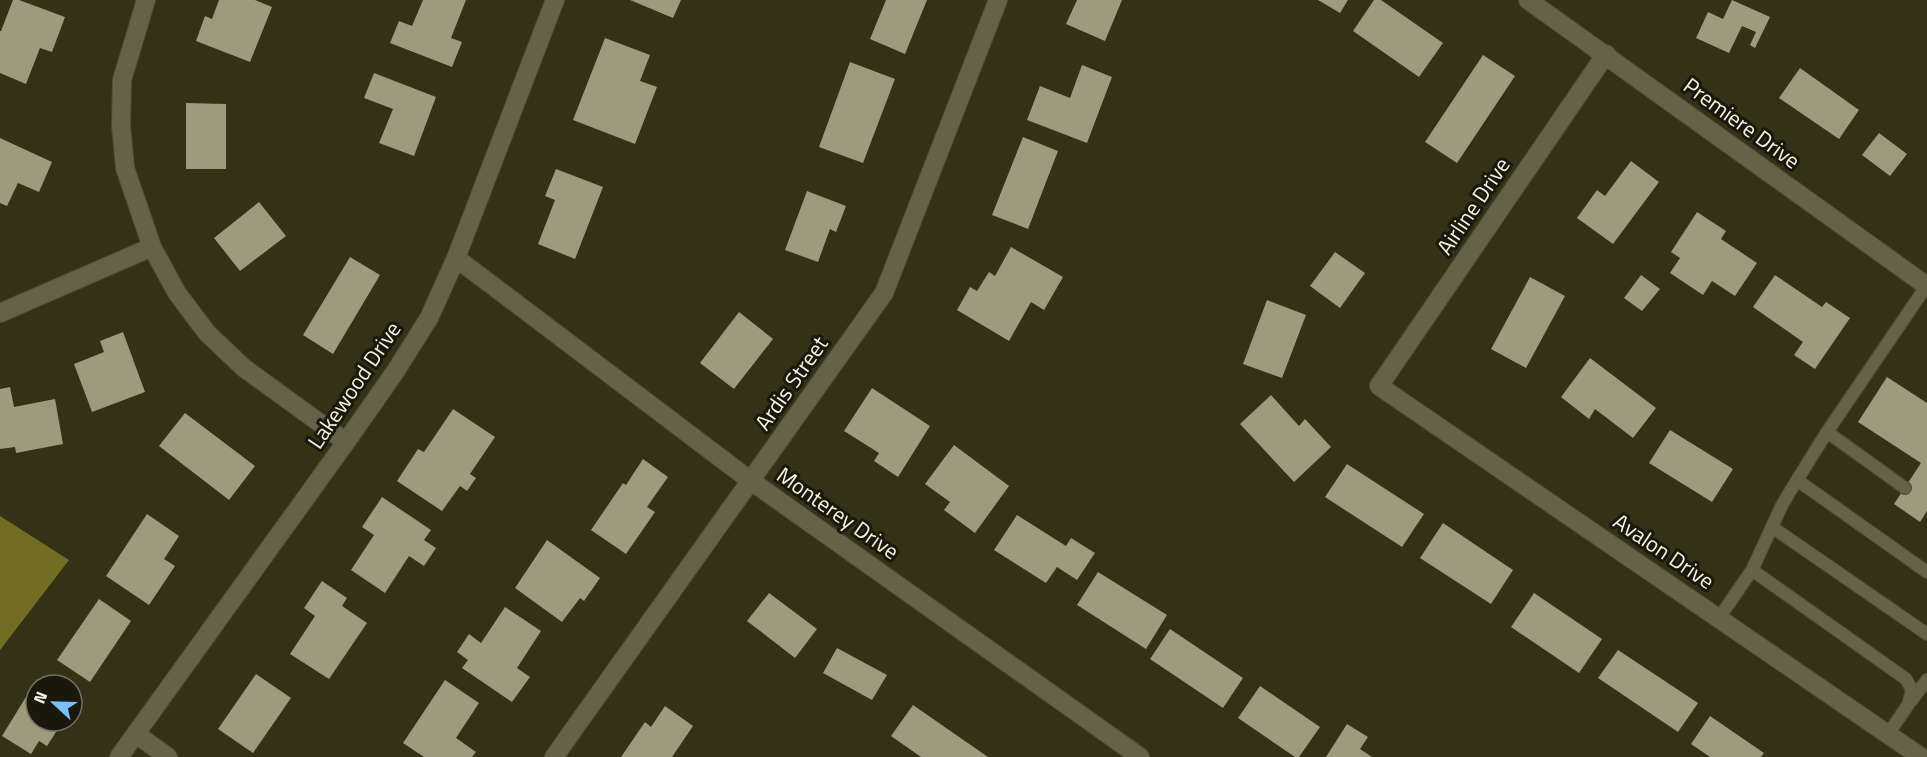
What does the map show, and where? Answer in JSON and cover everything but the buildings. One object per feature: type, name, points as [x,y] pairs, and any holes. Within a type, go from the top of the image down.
[{"type":"street","points":[[146,0],[122,80],[121,125],[125,168],[152,247],[177,293],[207,333],[244,368],[346,442]]},
{"type":"street","name":"Lakewood Drive","points":[[119,757],[346,442],[429,318],[456,258],[555,0]]},
{"type":"street","name":"Ardis Street","points":[[554,757],[884,293],[998,0]]},
{"type":"street","name":"Premiere Drive","points":[[1528,0],[1927,286]]},
{"type":"street","name":"Airline Drive","points":[[1379,386],[1606,54]]},
{"type":"street","points":[[0,313],[152,247]]},
{"type":"street","name":"Monterey Drive","points":[[456,258],[751,481],[1140,757]]},
{"type":"street","name":"Avalon Drive","points":[[1379,386],[1922,757]]},
{"type":"street","points":[[136,734],[168,757]]},
{"type":"lane","points":[[1719,618],[1752,570],[1797,480],[1827,432],[1927,286]]},
{"type":"lane","points":[[1827,432],[1905,488]]},
{"type":"lane","points":[[1797,480],[1927,572]]},
{"type":"lane","points":[[1772,527],[1927,634]]},
{"type":"lane","points":[[1752,570],[1906,679],[1912,690],[1908,705]]},
{"type":"lane","points":[[1888,734],[1927,680]]},
{"type":"shaded area","points":[[0,516],[69,560],[0,650]]}]
